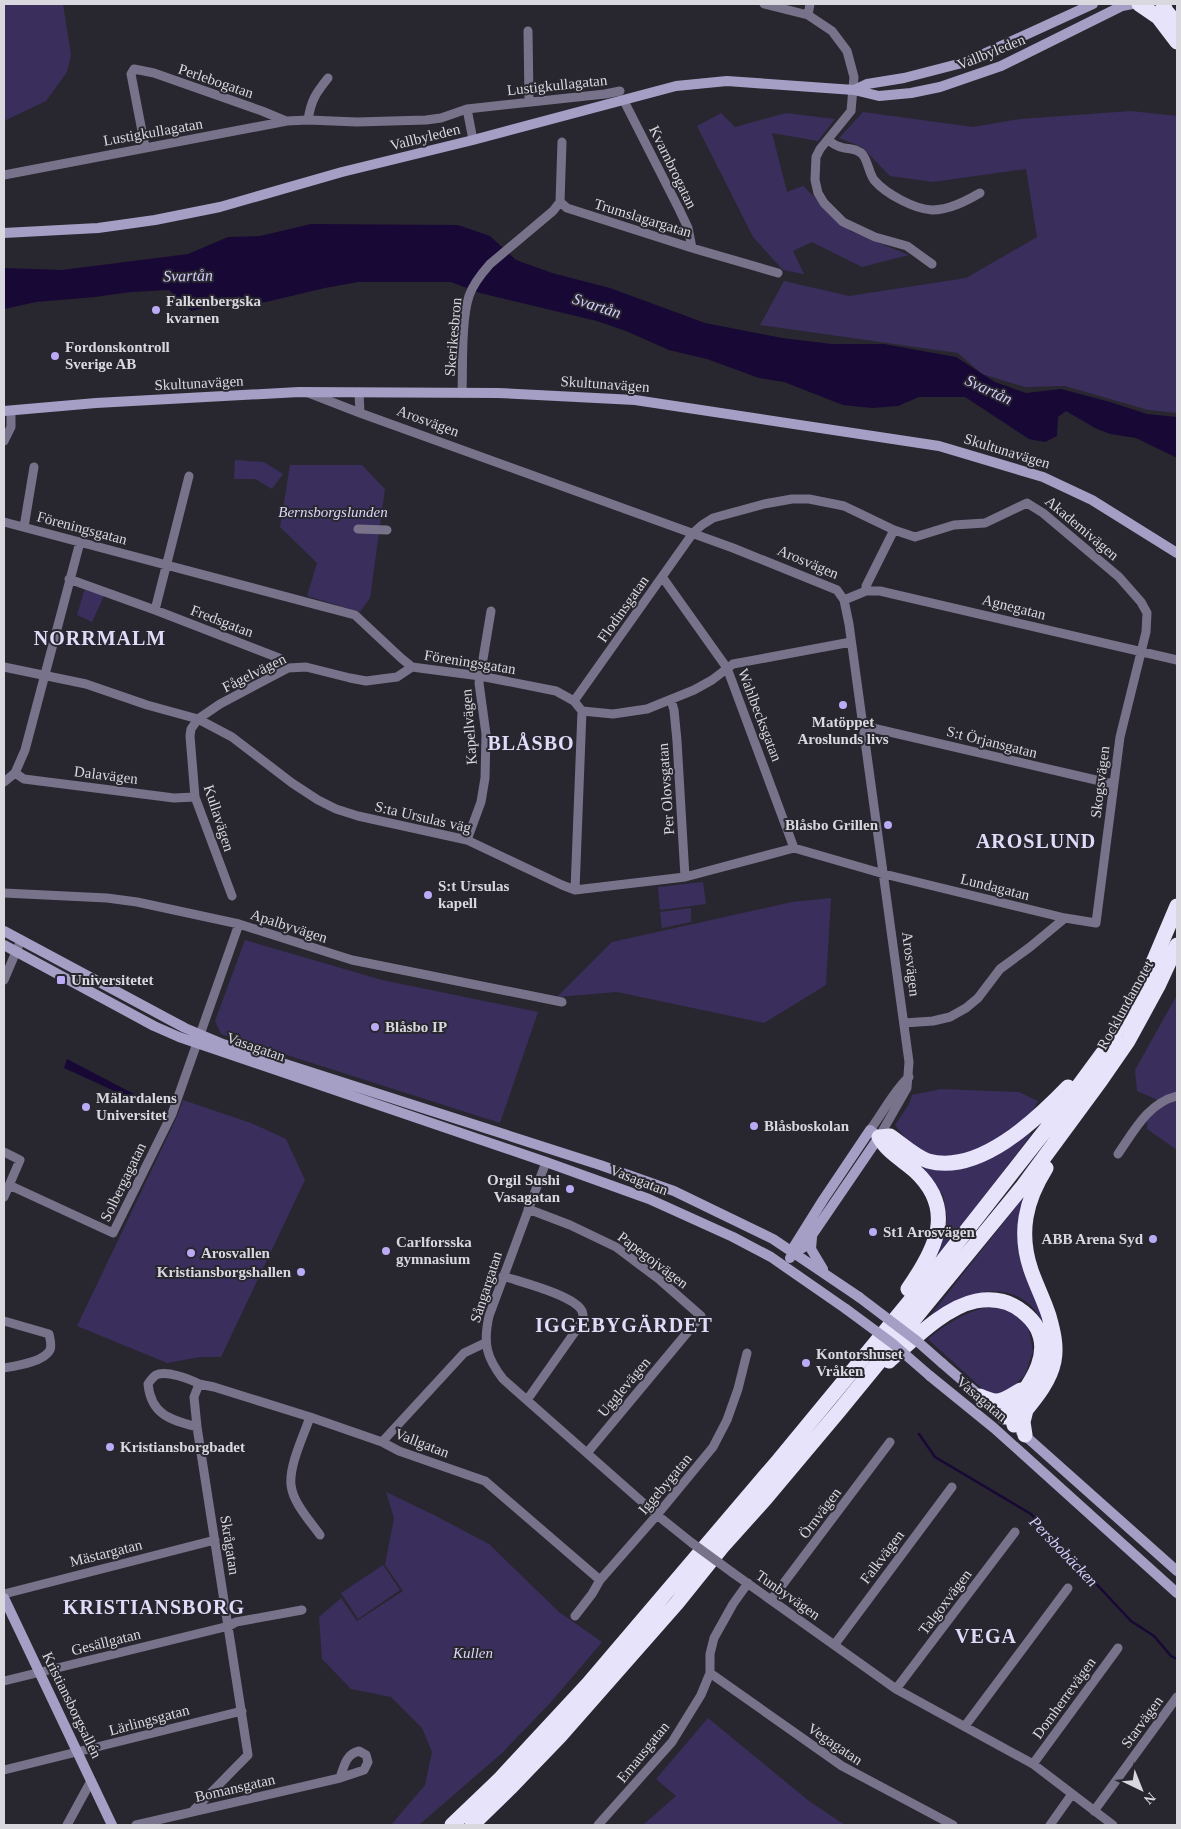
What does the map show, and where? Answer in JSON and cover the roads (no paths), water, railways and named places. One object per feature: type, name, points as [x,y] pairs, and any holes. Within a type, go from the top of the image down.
[{"type":"highway","points":[[1138,4],[1158,17],[1177,42]]},
{"type":"highway","points":[[1163,4],[1166,11],[1177,24]]},
{"type":"highway","points":[[1175,4],[1177,18]]},
{"type":"highway","points":[[452,1825],[534,1743],[588,1684],[778,1461],[872,1345],[1056,1126],[1074,1103],[1149,972],[1177,906]]},
{"type":"highway","name":"Rocklundamotet","points":[[1074,1103],[1101,1080],[1128,1041],[1158,986],[1177,945]]},
{"type":"highway","points":[[472,1825],[542,1754],[615,1673],[766,1498],[1023,1186],[1056,1126],[1074,1103]]},
{"type":"highway","points":[[874,1134],[890,1136],[926,1160],[949,1163],[984,1153],[1021,1130],[1056,1126]]},
{"type":"highway","points":[[1004,1423],[1026,1409],[1046,1383],[1053,1367],[1055,1354],[1052,1326],[1029,1263],[1025,1243],[1028,1204],[1051,1159],[1056,1126]]},
{"type":"highway","points":[[872,1345],[929,1256],[937,1235],[939,1221],[936,1201],[929,1187],[916,1172],[883,1145],[874,1134]]},
{"type":"highway","points":[[871,1372],[887,1364],[924,1331],[953,1310],[977,1301],[997,1300],[1009,1304],[1026,1314],[1041,1338],[1040,1360],[1027,1388],[1004,1423]]},
{"type":"highway","points":[[980,1396],[990,1401],[1002,1401],[1012,1397],[1019,1390],[1027,1388]]},
{"type":"highway","points":[[1025,1435],[1023,1422],[1026,1409]]},
{"type":"highway","points":[[440,1825],[460,1808],[472,1806]]},
{"type":"street","points":[[764,4],[808,15],[832,31],[848,51],[854,77],[854,90],[849,115],[816,158],[814,170],[818,193],[824,203],[843,222],[874,237],[907,246],[932,264]]},
{"type":"street","points":[[808,15],[810,4]]},
{"type":"street","name":"Vallbyleden","points":[[854,90],[867,84],[904,78],[966,62],[1092,4]]},
{"type":"street","name":"Vallbyleden","points":[[4,234],[98,228],[203,211],[342,172],[473,140],[622,96],[669,88],[708,82],[726,82],[854,90],[879,96],[903,94],[940,87],[969,78],[1029,54],[1122,6],[1132,4]]},
{"type":"street","points":[[1138,4],[1145,4]]},
{"type":"street","points":[[528,30],[529,102]]},
{"type":"street","name":"Perlebogatan","points":[[145,147],[131,74],[134,69],[154,73],[262,111],[286,122]]},
{"type":"street","points":[[308,120],[315,94],[328,78]]},
{"type":"street","name":"Lustigkullagatan","points":[[4,175],[286,122],[308,120],[357,122],[426,120],[440,118],[467,108],[605,94],[622,96]]},
{"type":"street","name":"Kvarnbrogatan","points":[[622,96],[680,209],[688,228],[692,248]]},
{"type":"street","points":[[467,108],[473,140]]},
{"type":"street","points":[[828,140],[837,146],[856,150],[862,154],[873,178],[880,186],[901,200],[920,207],[932,210],[945,208],[980,193]]},
{"type":"street","points":[[560,202],[562,142]]},
{"type":"street","name":"Trumslagargatan","points":[[560,202],[573,211],[778,273]]},
{"type":"street","name":"Skerikesbron","points":[[462,393],[469,297],[483,272],[560,202]]},
{"type":"street","name":"Skultunavägen","points":[[7,411],[96,403],[306,392],[462,393],[635,400],[938,446],[1039,476],[1057,484],[1092,500],[1177,553]]},
{"type":"street","name":"Arosvägen","points":[[306,392],[693,534],[837,590],[844,600],[864,726],[910,1062],[909,1078],[907,1088],[810,1220],[792,1248],[793,1253]]},
{"type":"street","points":[[359,392],[360,413]]},
{"type":"street","points":[[4,440],[11,427],[7,411]]},
{"type":"street","points":[[24,527],[34,467]]},
{"type":"street","points":[[154,610],[189,476]]},
{"type":"street","name":"Akademivägen","points":[[693,534],[713,518],[764,504],[792,499],[809,499],[844,506],[894,530],[915,537],[954,525],[985,523],[1027,503],[1033,505],[1109,568],[1141,602],[1147,612],[1147,625],[1140,651]]},
{"type":"street","name":"Föreningsgatan","points":[[4,522],[355,615],[412,667],[480,676],[556,691],[574,701],[582,711]]},
{"type":"street","points":[[358,529],[387,530]]},
{"type":"street","points":[[866,591],[866,586],[894,530]]},
{"type":"street","name":"Flodinsgatan","points":[[574,701],[693,534]]},
{"type":"street","points":[[4,782],[15,773],[25,750],[80,542]]},
{"type":"street","name":"Wahlbecksgatan","points":[[662,578],[727,668],[794,848]]},
{"type":"street","name":"Fredsgatan","points":[[69,579],[279,658]]},
{"type":"street","name":"Agnegatan","points":[[844,600],[866,591],[880,590],[1177,660]]},
{"type":"street","name":"Kapellvägen","points":[[467,840],[481,802],[485,778],[486,734],[479,683],[491,611]]},
{"type":"street","points":[[575,890],[582,711],[613,714],[647,709],[672,700],[712,680],[734,664],[851,642]]},
{"type":"street","name":"Skogsvägen","points":[[1097,919],[1120,737],[1140,651]]},
{"type":"street","name":"S:ta Ursulas väg","points":[[4,667],[86,684],[147,705],[198,719],[232,737],[292,784],[336,809],[358,816],[467,840],[575,890],[685,877],[794,848]]},
{"type":"street","name":"Fågelvägen","points":[[198,719],[220,704],[288,668],[306,667],[366,680],[397,678],[412,667]]},
{"type":"street","name":"Per Olovsgatan","points":[[672,700],[677,741],[685,877]]},
{"type":"street","name":"Kullavägen","points":[[198,719],[191,729],[190,736],[195,797],[232,896]]},
{"type":"street","name":"S:t Örjansgatan","points":[[864,726],[1113,784]]},
{"type":"street","name":"Dalavägen","points":[[15,773],[24,779],[174,798],[195,797]]},
{"type":"street","points":[[794,848],[884,874]]},
{"type":"street","name":"Lundagatan","points":[[884,874],[1065,918],[1096,923],[1097,919]]},
{"type":"street","name":"Apalbyvägen","points":[[4,893],[107,898],[137,902],[239,924],[352,960],[562,1002]]},
{"type":"street","points":[[904,1024],[950,1017],[966,1008],[978,998],[1000,969],[1065,918]]},
{"type":"street","name":"Solbergagatan","points":[[9,1186],[114,1233],[172,1114],[239,924]]},
{"type":"street","name":"Vasagatan","points":[[4,931],[185,1028],[198,1039],[223,1044],[551,1150],[600,1164],[674,1191],[773,1239],[859,1297],[917,1341],[980,1396],[1004,1423],[1004,1437],[1177,1593]]},
{"type":"street","points":[[4,980],[21,940]]},
{"type":"street","name":"Vasagatan","points":[[4,945],[154,1026],[198,1039],[649,1199],[733,1237],[785,1265],[892,1343],[930,1376],[1025,1435],[1177,1571]]},
{"type":"street","points":[[1118,1154],[1150,1110],[1160,1103],[1177,1096]]},
{"type":"street","name":"Arosvägen","points":[[785,1265],[793,1253],[804,1247],[874,1134]]},
{"type":"street","points":[[546,1162],[551,1150]]},
{"type":"street","points":[[4,1152],[20,1160],[4,1197]]},
{"type":"street","name":"Sångargatan","points":[[382,1442],[464,1353],[485,1343],[489,1316],[546,1162]]},
{"type":"street","name":"Papegojvägen","points":[[528,1209],[570,1225],[616,1247],[660,1280],[701,1316]]},
{"type":"street","points":[[773,1239],[793,1237],[810,1220]]},
{"type":"street","points":[[813,1233],[811,1250],[828,1275]]},
{"type":"street","points":[[503,1276],[560,1296],[582,1311],[584,1319],[527,1400]]},
{"type":"street","name":"Ugglevägen","points":[[587,1453],[701,1316]]},
{"type":"street","points":[[4,1321],[49,1334],[51,1348],[36,1360],[4,1368]]},
{"type":"street","name":"Tunbyvägen","points":[[485,1343],[491,1364],[503,1380],[657,1515],[692,1543],[896,1689],[1032,1764],[1114,1825]]},
{"type":"street","name":"Iggebygatan","points":[[575,1616],[600,1580],[702,1461],[720,1435],[738,1389],[747,1353]]},
{"type":"street","name":"Vallgatan","points":[[197,1427],[183,1424],[157,1410],[149,1393],[148,1384],[156,1375],[162,1374],[189,1378],[201,1385],[214,1386],[310,1417],[382,1442],[399,1451],[485,1480],[600,1580]]},
{"type":"street","name":"Skrågatan","points":[[192,1812],[248,1755],[197,1427],[194,1397],[201,1385]]},
{"type":"street","points":[[310,1417],[292,1471],[291,1485],[295,1499],[320,1535]]},
{"type":"street","points":[[1004,1423],[1004,1437]]},
{"type":"street","name":"Örnvägen","points":[[771,1600],[890,1442]]},
{"type":"street","name":"Falkvägen","points":[[834,1644],[952,1487]]},
{"type":"street","name":"Talgoxvägen","points":[[896,1689],[1014,1532]]},
{"type":"street","name":"Mästargatan","points":[[4,1594],[215,1540]]},
{"type":"street","name":"Emausgatan","points":[[598,1825],[672,1742],[701,1696],[710,1673],[710,1654],[714,1638],[733,1604],[748,1583]]},
{"type":"street","points":[[965,1726],[1068,1588]]},
{"type":"street","name":"Kristiansborgsallén","points":[[4,1598],[79,1752],[112,1825]]},
{"type":"street","name":"Gesällgatan","points":[[4,1681],[229,1626],[236,1622],[302,1610]]},
{"type":"street","name":"Domherrevägen","points":[[1032,1764],[1118,1648]]},
{"type":"street","name":"Vegagatan","points":[[710,1673],[842,1766],[953,1825]]},
{"type":"street","name":"Starvägen","points":[[1094,1810],[1177,1697]]},
{"type":"street","name":"Lärlingsgatan","points":[[4,1770],[242,1710]]},
{"type":"street","name":"Bomansgatan","points":[[136,1825],[340,1778]]},
{"type":"street","points":[[67,1825],[91,1780]]},
{"type":"street","points":[[1050,1825],[1072,1794]]},
{"type":"water","name":"Svartån","points":[[311,224],[458,225],[490,236],[516,260],[552,273],[610,288],[705,323],[782,338],[832,344],[884,344],[956,357],[995,382],[1026,393],[1061,389],[1147,414],[1177,417],[1177,458],[1136,438],[1110,434],[1095,428],[1066,411],[1058,417],[1057,436],[1045,442],[1029,439],[965,397],[919,397],[898,406],[872,408],[843,405],[784,382],[759,378],[707,359],[669,350],[626,331],[597,321],[480,293],[451,282],[358,282],[266,302],[208,307],[191,311],[169,290],[36,302],[4,309],[4,268],[62,270],[188,254],[228,237],[260,236]]},
{"type":"water","points":[[67,1059],[134,1094],[132,1099],[64,1068]]},
{"type":"waterway","name":"Persbobäcken","points":[[919,1434],[935,1457],[1031,1514],[1131,1621],[1154,1636],[1171,1656],[1177,1659]]},
{"type":"place","name":"Falkenbergska kvarnen","points":[[156,310]]},
{"type":"place","name":"Fordonskontroll Sverige AB","points":[[55,356]]},
{"type":"place","name":"Matöppet Aroslunds livs","points":[[843,705]]},
{"type":"place","name":"Blåsbo Grillen","points":[[888,825]]},
{"type":"place","name":"S:t Ursulas kapell","points":[[428,895]]},
{"type":"place","name":"Universitetet","points":[[61,980]]},
{"type":"place","name":"Blåsbo IP","points":[[375,1027]]},
{"type":"place","name":"Mälardalens Universitet","points":[[86,1107]]},
{"type":"place","name":"Blåsboskolan","points":[[754,1126]]},
{"type":"place","name":"Orgil Sushi Vasagatan","points":[[570,1189]]},
{"type":"place","name":"St1 Arosvägen","points":[[873,1232]]},
{"type":"place","name":"ABB Arena Syd","points":[[1153,1239]]},
{"type":"place","name":"Carlforsska gymnasium","points":[[386,1251]]},
{"type":"place","name":"Arosvallen","points":[[191,1253]]},
{"type":"place","name":"Kristiansborgshallen","points":[[301,1272]]},
{"type":"place","name":"Kontorshuset Vråken","points":[[806,1363]]},
{"type":"place","name":"Kristiansborgbadet","points":[[110,1447]]},
{"type":"district","name":"NORRMALM","points":[[100,638]]},
{"type":"district","name":"BLÅSBO","points":[[531,743]]},
{"type":"district","name":"AROSLUND","points":[[1036,841]]},
{"type":"district","name":"IGGEBYGÄRDET","points":[[624,1325]]},
{"type":"district","name":"KRISTIANSBORG","points":[[154,1607]]},
{"type":"district","name":"VEGA","points":[[986,1636]]},
{"type":"park label","name":"Bernsborgslunden","points":[[333,512]]},
{"type":"park label","name":"Kullen","points":[[473,1653]]}]
